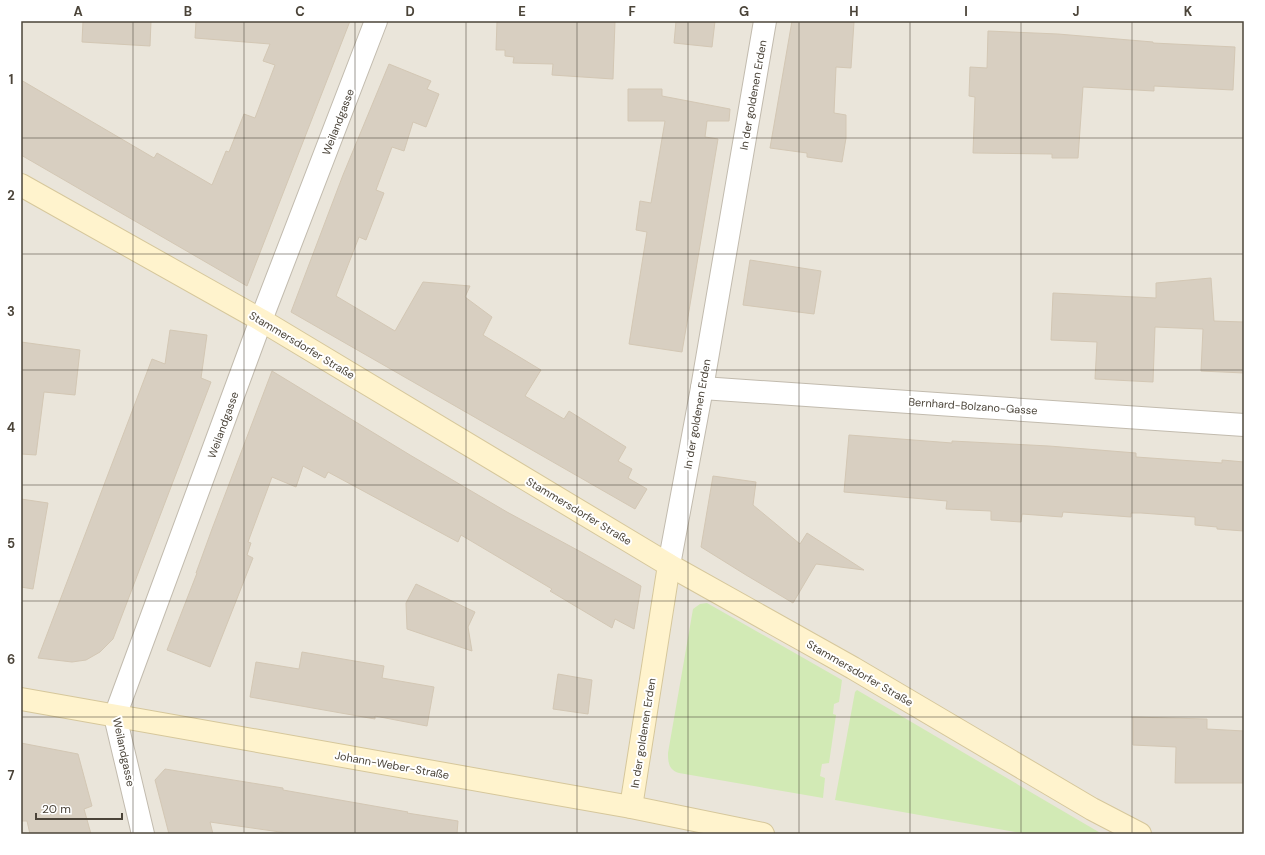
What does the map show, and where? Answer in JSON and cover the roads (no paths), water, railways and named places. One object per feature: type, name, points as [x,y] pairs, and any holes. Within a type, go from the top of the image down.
[{"type":"main road","name":"Stammersdorfer Straße","points":[[21,185],[261,320],[669,566],[853,668],[1092,809],[1140,834]]},
{"type":"main road","name":"In der goldenen Erden","points":[[631,807],[669,566]]},
{"type":"main road","name":"Johann-Weber-Straße","points":[[21,699],[631,807],[763,834]]},
{"type":"street","name":"Weilandgasse","points":[[143,834],[115,716],[261,320],[376,21]]},
{"type":"street","name":"In der goldenen Erden","points":[[669,566],[702,388],[766,21]]},
{"type":"street","name":"Bernhard-Bolzano-Gasse","points":[[702,388],[1244,425]]}]
